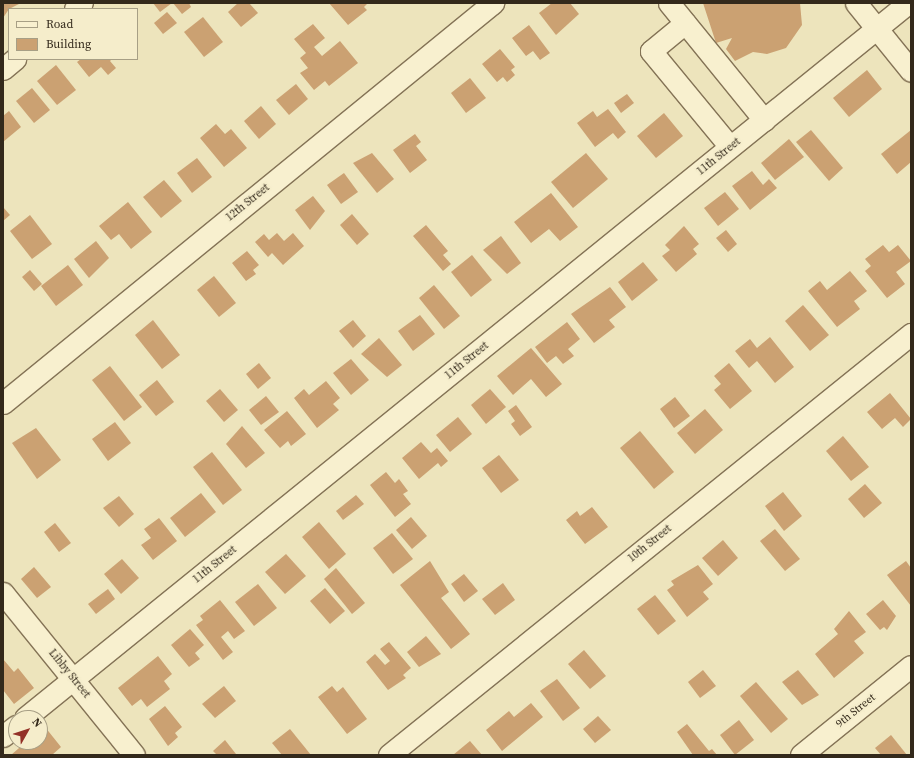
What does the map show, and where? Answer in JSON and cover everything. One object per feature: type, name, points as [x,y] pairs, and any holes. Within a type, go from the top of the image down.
[{"type":"street","name":"12th Street","points":[[3,403],[493,3]]},
{"type":"street","points":[[668,3],[764,120]]},
{"type":"street","points":[[856,3],[911,71]]},
{"type":"street","name":"11th Street","points":[[36,710],[908,3]]},
{"type":"street","points":[[685,23],[651,50],[730,147]]},
{"type":"street","points":[[3,69],[14,60]]},
{"type":"street","name":"10th Street","points":[[389,755],[911,334]]},
{"type":"street","name":"Libby Street","points":[[3,593],[134,755]]},
{"type":"street","name":"9th Street","points":[[802,755],[911,666]]},
{"type":"building","points":[[3,3],[21,3],[8,8],[3,18]]},
{"type":"building","points":[[153,3],[172,3],[160,12]]},
{"type":"building","points":[[173,3],[189,3],[191,7],[182,14]]},
{"type":"building","points":[[238,3],[249,3],[258,13],[241,27],[228,12]]},
{"type":"building","points":[[329,3],[368,3],[364,7],[367,10],[348,25]]},
{"type":"building","points":[[552,3],[570,3],[579,14],[556,35],[539,13]]},
{"type":"building","points":[[703,3],[800,3],[802,25],[786,48],[767,54],[753,52],[735,61],[726,49],[732,38],[716,43]]},
{"type":"building","points":[[167,12],[177,23],[163,34],[154,23]]},
{"type":"building","points":[[203,17],[223,42],[204,57],[184,32]]},
{"type":"building","points":[[313,24],[325,38],[314,47],[322,56],[340,41],[358,63],[329,86],[325,81],[314,90],[300,73],[308,68],[300,58],[306,53],[294,39]]},
{"type":"building","points":[[529,25],[550,53],[540,60],[533,51],[526,56],[512,38]]},
{"type":"building","points":[[500,49],[515,67],[511,70],[515,75],[507,82],[503,77],[497,82],[482,64]]},
{"type":"building","points":[[80,60],[111,60],[110,61],[116,68],[108,75],[101,67],[89,77],[77,62]]},
{"type":"building","points":[[56,65],[76,90],[57,105],[37,81]]},
{"type":"building","points":[[867,70],[882,89],[849,117],[833,98]]},
{"type":"building","points":[[470,78],[486,98],[466,113],[451,93]]},
{"type":"building","points":[[296,84],[308,99],[289,115],[276,100]]},
{"type":"building","points":[[32,88],[50,110],[34,123],[16,101]]},
{"type":"building","points":[[627,94],[634,103],[621,113],[614,103]]},
{"type":"building","points":[[261,106],[276,124],[259,139],[244,121]]},
{"type":"building","points":[[608,109],[626,132],[618,139],[613,133],[595,147],[577,123],[593,111],[597,117]]},
{"type":"building","points":[[9,111],[21,127],[3,142],[3,116]]},
{"type":"building","points":[[664,113],[683,136],[656,158],[637,136]]},
{"type":"building","points":[[216,124],[225,134],[231,129],[247,148],[224,167],[200,138]]},
{"type":"building","points":[[811,130],[843,168],[829,181],[796,142]]},
{"type":"building","points":[[911,130],[911,162],[897,174],[881,154]]},
{"type":"building","points":[[415,134],[421,142],[416,146],[427,160],[410,173],[393,150]]},
{"type":"building","points":[[789,139],[804,157],[775,180],[761,163]]},
{"type":"building","points":[[372,153],[394,179],[377,193],[353,163]]},
{"type":"building","points":[[586,153],[608,179],[573,208],[551,182]]},
{"type":"building","points":[[197,158],[212,177],[192,193],[177,173]]},
{"type":"building","points":[[752,171],[763,185],[769,179],[777,188],[750,210],[732,186]]},
{"type":"building","points":[[344,173],[358,192],[341,204],[327,185]]},
{"type":"building","points":[[164,180],[182,201],[161,218],[143,197]]},
{"type":"building","points":[[725,192],[739,209],[718,226],[704,208]]},
{"type":"building","points":[[551,193],[578,227],[560,241],[549,229],[531,243],[514,222]]},
{"type":"building","points":[[313,196],[325,211],[310,230],[295,210]]},
{"type":"building","points":[[128,202],[152,232],[131,249],[119,234],[111,240],[99,226]]},
{"type":"building","points":[[3,207],[10,215],[3,221]]},
{"type":"building","points":[[352,214],[369,234],[357,245],[340,225]]},
{"type":"building","points":[[30,215],[52,244],[32,259],[10,231]]},
{"type":"building","points":[[426,225],[448,251],[443,255],[451,264],[443,271],[413,236]]},
{"type":"building","points":[[684,226],[699,244],[693,249],[697,254],[676,272],[662,256],[670,250],[665,245]]},
{"type":"building","points":[[726,230],[737,244],[728,252],[716,238]]},
{"type":"building","points":[[277,233],[284,241],[293,233],[304,246],[283,265],[272,253],[268,257],[255,242],[264,234],[269,240]]},
{"type":"building","points":[[501,236],[521,263],[507,274],[483,250]]},
{"type":"building","points":[[96,241],[109,258],[89,278],[74,259]]},
{"type":"building","points":[[883,245],[889,252],[898,245],[911,261],[896,272],[905,284],[887,298],[865,271],[871,266],[865,259]]},
{"type":"building","points":[[247,251],[259,265],[253,270],[256,274],[246,281],[232,263]]},
{"type":"building","points":[[472,255],[492,280],[471,297],[451,272]]},
{"type":"building","points":[[643,262],[658,280],[632,301],[618,282]]},
{"type":"building","points":[[68,265],[83,285],[56,306],[41,286]]},
{"type":"building","points":[[30,270],[42,284],[34,291],[22,277]]},
{"type":"building","points":[[850,271],[867,291],[854,301],[860,309],[837,327],[808,291],[820,281],[827,290]]},
{"type":"building","points":[[214,276],[236,303],[219,317],[197,290]]},
{"type":"building","points":[[434,285],[460,316],[444,329],[419,298]]},
{"type":"building","points":[[610,287],[626,307],[609,320],[615,327],[594,343],[571,314]]},
{"type":"building","points":[[803,305],[829,335],[810,351],[785,321]]},
{"type":"building","points":[[420,315],[435,334],[413,351],[398,331]]},
{"type":"building","points":[[153,320],[180,355],[162,369],[135,335]]},
{"type":"building","points":[[353,320],[366,336],[353,348],[339,331]]},
{"type":"building","points":[[567,322],[580,339],[568,349],[574,356],[563,364],[556,356],[547,363],[535,347]]},
{"type":"building","points":[[770,337],[794,367],[775,383],[757,361],[749,368],[735,351],[750,339],[757,348]]},
{"type":"building","points":[[379,338],[402,365],[387,377],[361,354]]},
{"type":"building","points":[[531,348],[562,384],[546,397],[531,379],[513,395],[497,376]]},
{"type":"building","points":[[351,359],[369,380],[351,395],[333,373]]},
{"type":"building","points":[[259,363],[271,378],[258,389],[246,374]]},
{"type":"building","points":[[729,363],[752,391],[730,409],[714,390],[721,384],[714,376]]},
{"type":"building","points":[[110,366],[142,407],[124,421],[92,380]]},
{"type":"building","points":[[157,380],[174,402],[156,416],[139,395]]},
{"type":"building","points":[[326,381],[340,398],[333,404],[339,410],[317,428],[294,398],[304,389],[309,395]]},
{"type":"building","points":[[220,389],[238,410],[224,422],[206,401]]},
{"type":"building","points":[[490,389],[506,407],[486,424],[471,405]]},
{"type":"building","points":[[890,393],[911,419],[903,427],[895,418],[882,429],[867,412]]},
{"type":"building","points":[[266,396],[279,412],[261,425],[249,410]]},
{"type":"building","points":[[675,397],[690,416],[674,428],[660,409]]},
{"type":"building","points":[[516,405],[532,427],[520,436],[511,424],[515,421],[508,411]]},
{"type":"building","points":[[705,409],[723,430],[695,454],[677,433]]},
{"type":"building","points":[[287,411],[306,434],[291,446],[288,441],[280,448],[264,430]]},
{"type":"building","points":[[458,417],[472,434],[450,452],[436,435]]},
{"type":"building","points":[[115,422],[131,443],[108,461],[92,439]]},
{"type":"building","points":[[242,426],[265,453],[246,468],[226,444]]},
{"type":"building","points":[[36,428],[61,460],[37,479],[12,443]]},
{"type":"building","points":[[640,431],[674,472],[654,489],[620,448]]},
{"type":"building","points":[[843,436],[869,467],[851,481],[826,451]]},
{"type":"building","points":[[421,442],[431,453],[437,448],[448,461],[441,467],[438,463],[419,479],[402,458]]},
{"type":"building","points":[[212,452],[242,490],[223,505],[193,467]]},
{"type":"building","points":[[499,455],[519,480],[501,493],[482,468]]},
{"type":"building","points":[[386,472],[395,483],[399,479],[408,491],[403,494],[411,504],[395,517],[370,485]]},
{"type":"building","points":[[865,484],[882,503],[864,518],[848,499]]},
{"type":"building","points":[[783,492],[802,516],[784,531],[765,506]]},
{"type":"building","points":[[201,493],[216,512],[185,537],[170,518]]},
{"type":"building","points":[[356,495],[364,504],[343,520],[336,511]]},
{"type":"building","points":[[119,496],[134,514],[119,527],[103,508]]},
{"type":"building","points":[[592,507],[608,527],[585,544],[566,520],[577,511],[580,516]]},
{"type":"building","points":[[411,517],[427,536],[412,549],[396,530]]},
{"type":"building","points":[[159,518],[177,541],[153,560],[141,545],[151,538],[144,529]]},
{"type":"building","points":[[319,522],[346,554],[329,569],[302,537]]},
{"type":"building","points":[[55,523],[71,543],[59,552],[44,532]]},
{"type":"building","points":[[775,529],[800,559],[785,571],[760,541]]},
{"type":"building","points":[[392,533],[413,559],[393,574],[373,548]]},
{"type":"building","points":[[723,540],[738,558],[718,576],[702,558]]},
{"type":"building","points":[[286,554],[306,576],[285,594],[265,572]]},
{"type":"building","points":[[122,559],[139,578],[121,594],[104,574]]},
{"type":"building","points":[[430,561],[449,592],[441,598],[470,634],[451,649],[400,585]]},
{"type":"building","points":[[906,561],[911,568],[911,606],[887,575]]},
{"type":"building","points":[[698,565],[713,584],[703,592],[709,599],[687,617],[667,590],[674,585],[671,581]]},
{"type":"building","points":[[34,567],[51,587],[37,598],[21,579]]},
{"type":"building","points":[[336,568],[365,603],[352,614],[324,579]]},
{"type":"building","points":[[464,574],[478,591],[464,602],[451,584]]},
{"type":"building","points":[[503,583],[515,600],[495,615],[482,599]]},
{"type":"building","points":[[258,584],[277,608],[254,626],[235,602]]},
{"type":"building","points":[[325,588],[345,611],[330,624],[310,601]]},
{"type":"building","points":[[108,589],[115,599],[96,614],[88,604]]},
{"type":"building","points":[[655,595],[676,621],[658,635],[637,609]]},
{"type":"building","points":[[220,600],[245,631],[234,639],[228,631],[221,637],[233,652],[223,660],[196,625],[203,620],[200,616]]},
{"type":"building","points":[[883,600],[896,616],[887,630],[884,627],[880,630],[866,614]]},
{"type":"building","points":[[849,611],[866,632],[854,641],[864,653],[834,678],[815,654],[838,634],[834,629]]},
{"type":"building","points":[[190,629],[204,645],[195,653],[200,659],[189,667],[171,645]]},
{"type":"building","points":[[426,636],[441,654],[419,667],[407,652]]},
{"type":"building","points":[[389,642],[411,668],[403,675],[406,678],[388,690],[366,662],[375,654],[385,665],[390,661],[380,649]]},
{"type":"building","points":[[584,650],[606,676],[590,689],[568,664]]},
{"type":"building","points":[[158,656],[172,674],[164,681],[170,689],[147,707],[141,699],[132,706],[118,688]]},
{"type":"building","points":[[3,659],[14,672],[18,668],[34,688],[14,704],[3,690]]},
{"type":"building","points":[[703,670],[716,686],[700,698],[688,682]]},
{"type":"building","points":[[798,670],[819,695],[802,705],[782,682]]},
{"type":"building","points":[[557,679],[580,708],[563,721],[540,691]]},
{"type":"building","points":[[756,682],[788,719],[771,733],[740,696]]},
{"type":"building","points":[[224,686],[236,701],[215,718],[202,704]]},
{"type":"building","points":[[332,686],[337,692],[343,687],[367,719],[347,734],[318,697]]},
{"type":"building","points":[[531,703],[543,717],[502,751],[486,730],[509,711],[514,717]]},
{"type":"building","points":[[165,706],[182,727],[175,733],[178,737],[168,746],[149,719]]},
{"type":"building","points":[[598,716],[611,730],[595,743],[583,729]]},
{"type":"building","points":[[739,720],[754,740],[735,755],[720,735]]},
{"type":"building","points":[[687,724],[709,751],[712,749],[717,755],[693,755],[677,732]]},
{"type":"building","points":[[290,729],[311,755],[282,755],[272,743]]},
{"type":"building","points":[[48,731],[61,747],[52,755],[11,755],[17,750],[48,750]]},
{"type":"building","points":[[891,735],[907,755],[881,755],[875,748]]},
{"type":"building","points":[[225,740],[236,755],[217,755],[213,751]]},
{"type":"building","points":[[470,741],[482,755],[453,755]]}]
